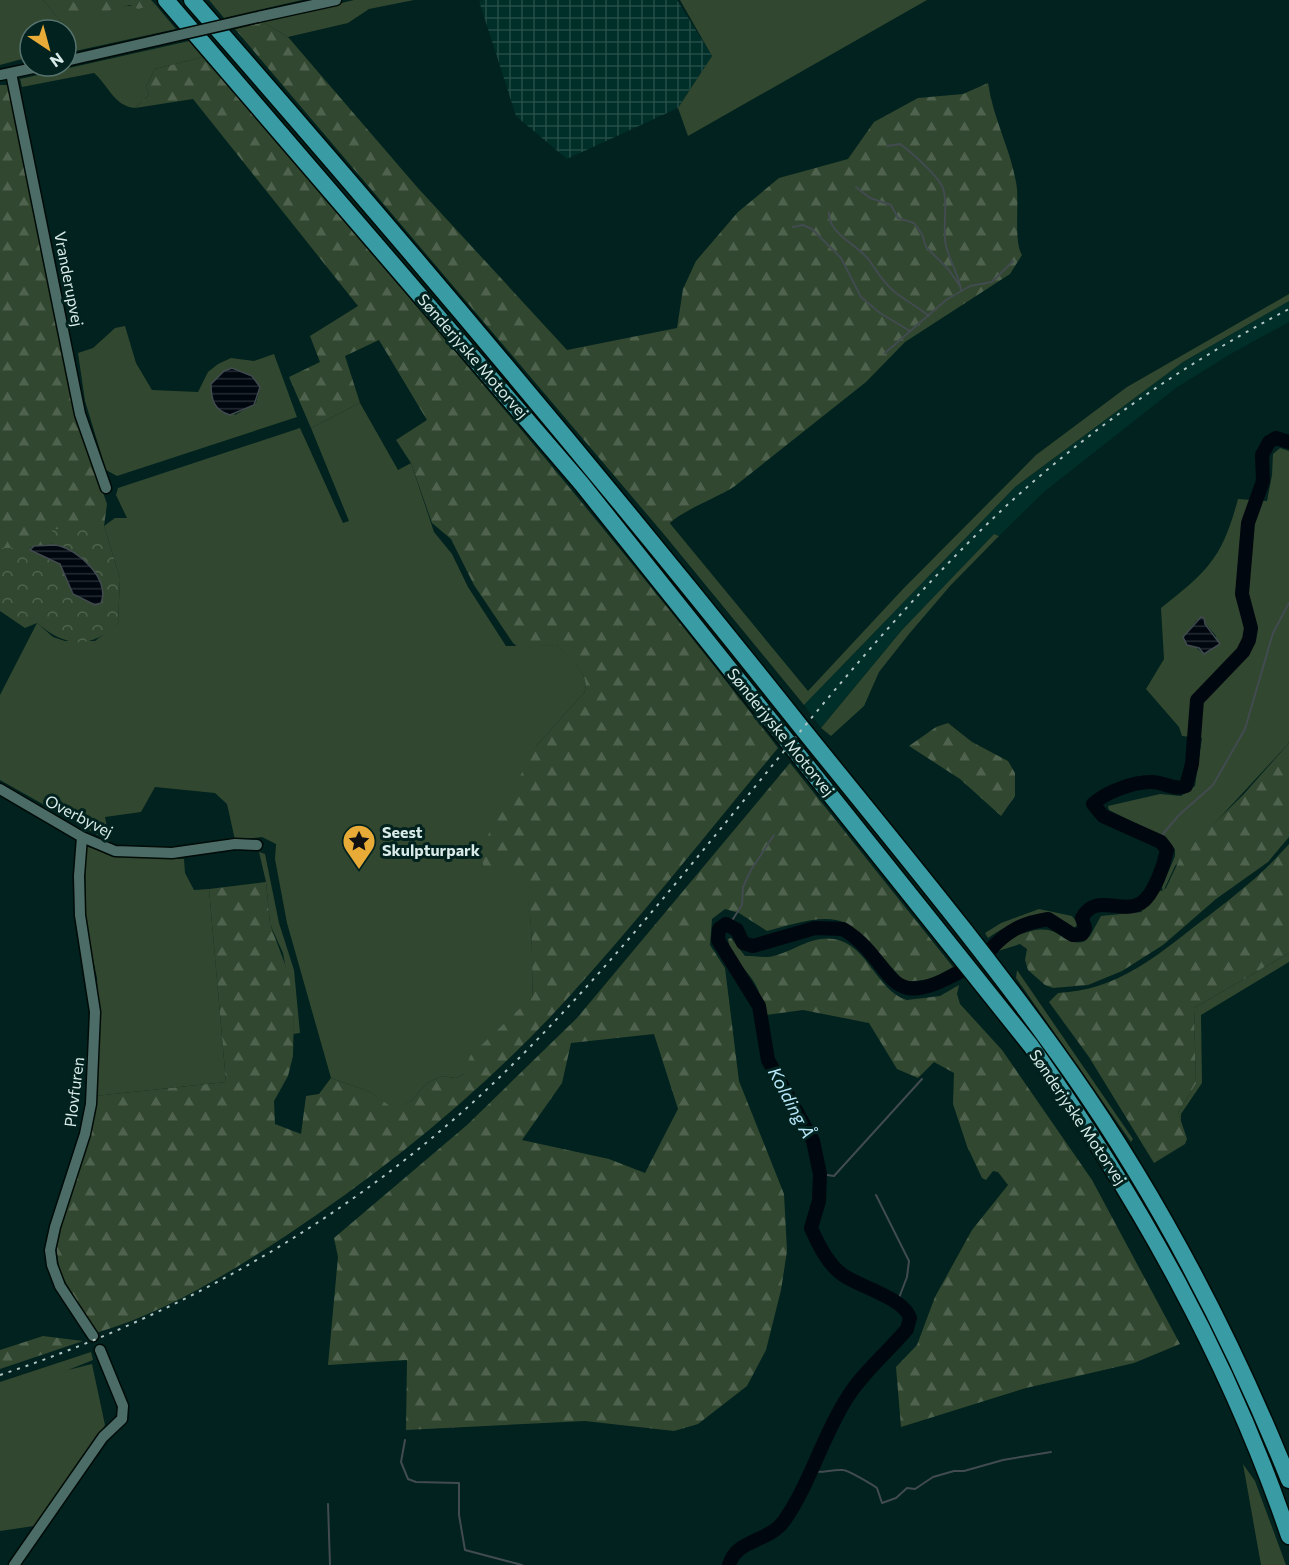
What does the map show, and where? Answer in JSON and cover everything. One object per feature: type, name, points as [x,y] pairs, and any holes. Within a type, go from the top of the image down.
[{"type":"highway","name":"Sønderjyske Motorvej","points":[[166,0],[581,483],[1031,1046],[1082,1119],[1154,1236],[1198,1317],[1223,1370],[1289,1536]]},
{"type":"highway","name":"Sønderjyske Motorvej","points":[[192,0],[358,189],[656,548],[1015,995],[1072,1074],[1137,1174],[1193,1271],[1236,1356],[1289,1480]]},
{"type":"street","points":[[78,58],[336,0]]},
{"type":"street","name":"Vranderupvej","points":[[6,74],[80,414],[106,488]]},
{"type":"street","name":"Overbyvej","points":[[0,789],[82,837],[104,847],[130,853],[172,853],[235,844],[257,845]]},
{"type":"street","name":"Plovfuren","points":[[82,837],[79,876],[80,915],[95,1012],[91,1104],[85,1134],[55,1227],[50,1250],[52,1265],[60,1286],[93,1336]]},
{"type":"street","points":[[14,1565],[103,1437],[122,1419],[123,1406],[100,1350]]},
{"type":"shaded area","points":[[677,0],[712,56],[678,108],[567,159],[516,116],[479,1]]},
{"type":"shaded area","points":[[1289,301],[1289,322],[1176,388],[1044,492],[999,536],[994,534],[902,630],[821,728],[804,705],[1015,487],[1183,362]]},
{"type":"shaded area","points":[[232,368],[252,376],[260,387],[254,405],[230,415],[214,404],[211,384],[224,371]]},
{"type":"shaded area","points":[[55,545],[73,552],[90,566],[101,584],[103,594],[101,603],[95,605],[73,594],[60,564],[30,550],[34,546]]},
{"type":"shaded area","points":[[1201,617],[1204,618],[1205,624],[1220,644],[1204,654],[1199,648],[1187,645],[1183,637]]},
{"type":"green space","points":[[0,0],[43,0],[58,18],[18,18],[18,60],[0,65]]},
{"type":"green space","points":[[43,0],[151,0],[155,4],[138,9],[130,5],[78,19],[58,18]]},
{"type":"green space","points":[[209,0],[302,0],[224,18]]},
{"type":"green space","points":[[354,0],[414,0],[369,9],[348,23],[288,37],[263,22]]},
{"type":"green space","points":[[680,0],[927,0],[688,136],[678,108],[712,56]]},
{"type":"green space","points":[[155,4],[176,29],[78,50],[76,18],[111,9]]},
{"type":"green space","points":[[263,22],[288,37],[417,187],[567,350],[677,328],[683,289],[696,261],[738,212],[779,178],[848,159],[874,122],[918,98],[963,94],[988,83],[1016,182],[1017,231],[1022,255],[1010,274],[905,342],[866,382],[735,486],[684,513],[667,525],[662,532],[235,29]]},
{"type":"green space","points":[[189,41],[203,57],[155,69],[146,87],[149,95],[135,108],[116,99],[94,73],[78,76],[78,66]]},
{"type":"green space","points":[[203,57],[568,485],[778,748],[647,907],[566,1000],[502,1065],[434,1126],[362,1183],[242,1264],[146,1315],[96,1333],[60,1273],[56,1246],[95,1096],[226,1082],[209,889],[266,882],[270,924],[289,975],[294,1011],[293,1056],[288,1076],[274,1101],[275,1124],[301,1134],[306,1096],[319,1094],[331,1078],[370,1092],[394,1109],[411,1101],[427,1083],[442,1076],[456,1078],[464,1074],[470,1056],[533,996],[530,912],[527,895],[516,872],[484,872],[481,848],[537,745],[584,693],[586,686],[582,673],[556,645],[518,647],[513,643],[474,585],[451,539],[432,523],[411,463],[396,440],[427,420],[379,340],[345,356],[360,403],[311,428],[289,377],[320,362],[310,336],[358,306],[193,99],[135,108],[149,95],[146,87],[155,69]]},
{"type":"green space","points":[[24,78],[68,78],[22,87],[20,79]]},
{"type":"green space","points":[[0,85],[8,85],[91,459],[107,504],[104,526],[52,530],[54,543],[28,548],[0,548]]},
{"type":"green space","points":[[1289,294],[1289,301],[1183,362],[1015,487],[804,705],[662,532],[668,521],[808,691],[903,589],[1036,455],[1127,387]]},
{"type":"green space","points":[[125,326],[136,363],[152,390],[198,392],[208,372],[218,364],[231,358],[254,361],[274,354],[297,417],[117,476],[106,470],[85,401],[78,353],[93,348],[115,328]],"holes":[[[211,384],[260,387],[256,403],[235,415]]]},
{"type":"green space","points":[[360,403],[398,470],[411,463],[434,532],[452,554],[468,587],[506,646],[556,645],[578,666],[586,686],[584,693],[537,745],[484,872],[517,872],[523,881],[530,912],[533,996],[464,1074],[456,1078],[442,1076],[427,1083],[411,1101],[394,1110],[370,1092],[331,1078],[287,923],[275,859],[276,844],[262,837],[235,840],[227,804],[215,793],[155,787],[141,812],[105,817],[110,842],[0,780],[0,695],[37,623],[53,637],[65,641],[95,641],[118,623],[120,578],[104,526],[115,518],[127,518],[116,495],[118,488],[300,428],[343,523],[349,521],[311,428]]},
{"type":"green space","points":[[1280,448],[1289,451],[1289,743],[1175,866],[1163,892],[1162,887],[1175,856],[1175,849],[1161,836],[1109,810],[1108,806],[1160,794],[1181,796],[1195,786],[1202,738],[1182,736],[1179,727],[1146,689],[1164,659],[1161,608],[1191,583],[1212,561],[1226,536],[1238,499],[1267,501],[1273,454]],"holes":[[[1197,620],[1205,623],[1216,636],[1213,646],[1204,654],[1183,637]]]},
{"type":"green space","points":[[85,525],[104,526],[120,578],[118,623],[98,638],[78,642],[68,641],[47,631],[37,623],[25,628],[0,611],[0,548],[28,548],[53,543],[52,530]]},
{"type":"green space","points":[[994,534],[999,536],[950,586],[879,672],[864,706],[831,736],[821,728],[902,630]]},
{"type":"green space","points":[[948,723],[972,742],[1008,761],[1015,773],[1015,796],[1001,816],[960,779],[909,746],[936,727]]},
{"type":"green space","points":[[1289,743],[1289,837],[1268,862],[1216,899],[1163,945],[1122,971],[1088,985],[1053,988],[1045,985],[1028,970],[1025,960],[1027,949],[1020,944],[998,951],[1010,938],[1034,930],[1044,929],[1075,942],[1083,942],[1090,936],[1101,916],[1142,912],[1140,908],[1153,899],[1158,890],[1162,891],[1166,888],[1181,856],[1244,794]]},
{"type":"green space","points":[[790,763],[953,967],[931,979],[905,982],[863,937],[845,923],[836,920],[810,920],[767,931],[739,913],[725,909],[712,919],[710,945],[725,968],[739,1081],[784,1194],[787,1251],[781,1290],[766,1350],[747,1386],[698,1424],[674,1431],[585,1421],[406,1430],[407,1360],[328,1365],[338,1257],[334,1238],[467,1125],[577,1018]],"holes":[[[654,1034],[678,1109],[645,1173],[609,1159],[522,1140],[562,1083],[571,1043]]]},
{"type":"green space","points":[[1289,844],[1289,953],[1194,1008],[1196,1084],[1178,1112],[1187,1139],[1185,1144],[1154,1163],[1089,1057],[1049,1002],[1058,993],[1079,991],[1117,979],[1150,960],[1246,886]]},
{"type":"green space","points":[[85,846],[122,855],[184,859],[185,873],[194,890],[209,889],[226,1082],[95,1096],[99,1028],[97,978],[86,926]]},
{"type":"green space","points":[[259,852],[265,854],[279,923],[294,970],[300,1033],[293,1034],[294,1013],[283,953],[270,924],[266,882]]},
{"type":"green space","points":[[1039,909],[1072,916],[1078,924],[1073,929],[1054,918],[1035,916],[1018,921],[988,938],[985,933],[1001,923]]},
{"type":"green space","points":[[731,938],[745,956],[762,957],[776,955],[816,940],[834,939],[846,943],[856,950],[887,988],[907,1000],[940,996],[959,985],[957,994],[960,1004],[1002,1050],[1092,1180],[1180,1344],[1134,1363],[1026,1388],[901,1427],[896,1367],[917,1345],[935,1297],[972,1230],[1008,1185],[998,1172],[993,1171],[986,1180],[982,1178],[967,1146],[953,1104],[954,1073],[934,1062],[918,1078],[897,1069],[869,1023],[803,1010],[766,1015],[755,983],[731,951],[728,939]]},
{"type":"green space","points":[[1289,953],[1289,962],[1201,1015],[1202,1083],[1181,1114],[1181,1121],[1178,1112],[1196,1084],[1194,1008]]},
{"type":"green space","points":[[1017,970],[1133,1139],[1131,1142],[1016,978]]},
{"type":"green space","points":[[43,1336],[83,1341],[0,1369],[0,1350]]},
{"type":"green space","points":[[91,1352],[93,1360],[68,1370],[92,1364],[105,1425],[49,1510],[34,1526],[0,1531],[0,1382]]},
{"type":"green space","points":[[1243,1464],[1255,1481],[1286,1565],[1261,1565]]},
{"type":"waterway","points":[[887,146],[900,144],[929,169],[942,186],[945,199],[946,246],[961,290]]},
{"type":"waterway","points":[[856,187],[870,198],[891,205],[898,218],[914,223],[922,234],[926,247],[948,269],[960,286]]},
{"type":"waterway","points":[[829,212],[833,226],[864,254],[887,285],[929,316]]},
{"type":"waterway","points":[[793,227],[803,225],[812,229],[841,258],[861,297],[880,313],[910,331]]},
{"type":"waterway","points":[[885,353],[946,300],[970,286],[992,282],[1013,261]]},
{"type":"waterway","name":"Kolding Å","points":[[991,949],[1016,928],[1048,919],[1073,935],[1082,934],[1085,928],[1082,918],[1087,910],[1101,905],[1133,906],[1146,899],[1154,887],[1167,850],[1161,842],[1103,816],[1093,804],[1120,788],[1143,782],[1177,787],[1186,786],[1192,764],[1197,700],[1243,652],[1249,640],[1251,628],[1242,594],[1248,523],[1263,481],[1262,455],[1269,442],[1276,438],[1289,442]]},
{"type":"waterway","points":[[1157,841],[1179,815],[1213,785],[1245,729],[1273,633],[1289,603]]},
{"type":"waterway","points":[[729,925],[742,905],[743,887],[751,870],[774,835]]},
{"type":"waterway","name":"Kolding Å","points":[[729,1565],[738,1550],[778,1528],[784,1521],[801,1492],[830,1428],[847,1398],[860,1379],[907,1329],[910,1318],[906,1311],[891,1299],[838,1271],[828,1260],[817,1241],[811,1228],[819,1201],[820,1174],[813,1141],[768,1060],[759,1006],[718,940],[719,929],[726,924],[737,930],[743,943],[753,946],[815,928],[843,929],[860,942],[893,980],[903,987],[917,988],[935,984],[961,971]]},
{"type":"waterway","points":[[820,1174],[834,1176],[922,1079]]},
{"type":"waterway","points":[[876,1195],[909,1261],[907,1277],[897,1303]]},
{"type":"waterway","points":[[405,1440],[401,1462],[408,1479],[416,1482],[459,1483],[459,1515],[465,1550],[522,1565]]},
{"type":"waterway","points":[[810,1471],[843,1470],[850,1472],[877,1488],[882,1503],[896,1498],[907,1488],[915,1489],[933,1477],[1003,1460],[1051,1452]]},
{"type":"waterway","points":[[328,1504],[330,1565]]},
{"type":"railway","points":[[0,1375],[70,1350],[139,1321],[271,1252],[334,1212],[452,1121],[507,1070],[629,939],[857,663],[979,532],[1050,467],[1087,437],[1206,356],[1289,309]]},
{"type":"place","name":"Seest Skulpturpark","points":[[359,870]]}]
